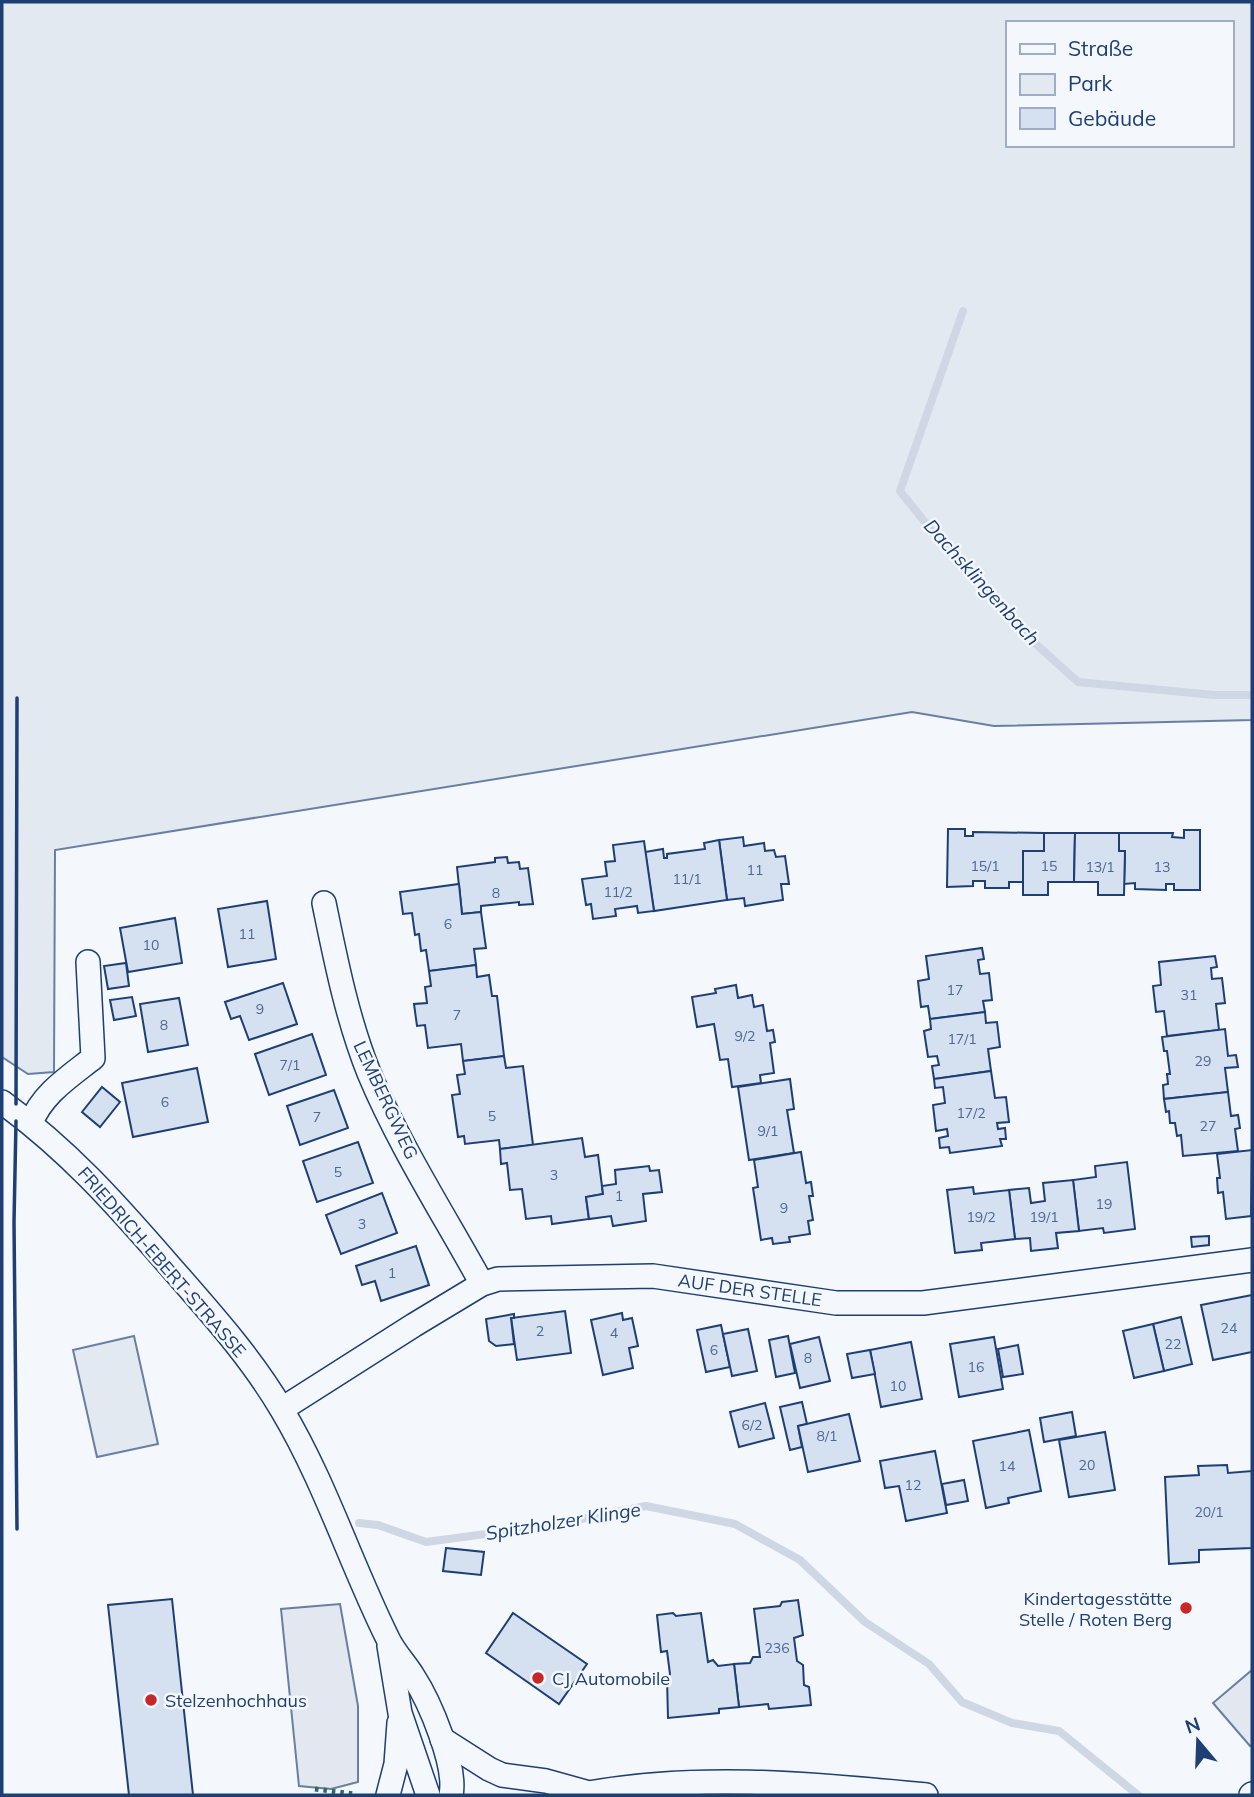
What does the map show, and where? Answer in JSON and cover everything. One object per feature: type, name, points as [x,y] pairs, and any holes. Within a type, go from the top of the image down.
[{"type":"street","name":"LEMBERGWEG","points":[[324,903],[352,1026],[370,1074],[397,1131],[482,1284]]},
{"type":"street","points":[[31,1123],[36,1111],[51,1091],[93,1058],[88,962]]},
{"type":"street","name":"FRIEDRICH-EBERT-STRASSE","points":[[2,1102],[67,1154],[107,1194],[242,1350],[282,1409],[331,1506],[388,1639],[415,1678],[442,1739],[454,1783],[452,1795]]},
{"type":"street","name":"AUF DER STELLE","points":[[282,1409],[482,1284],[498,1279],[653,1276],[836,1303],[923,1303],[1252,1260]]},
{"type":"street","name":"FRIEDRICH-EBERT-STRASSE","points":[[388,1639],[400,1713],[428,1795]]},
{"type":"street","name":"FRIEDRICH-EBERT-STRASSE","points":[[388,1795],[396,1763],[400,1713]]},
{"type":"street","points":[[442,1739],[502,1775],[545,1781],[584,1794],[627,1787],[726,1782],[926,1795]]},
{"type":"green space","points":[[2,2],[1252,2],[1252,720],[994,726],[912,712],[55,850],[54,1072],[28,1074],[2,1057]]},
{"type":"green space","points":[[134,1336],[158,1444],[97,1457],[73,1350]]},
{"type":"shaded area","points":[[340,1604],[358,1706],[358,1782],[331,1789],[299,1786],[281,1609]]},
{"type":"shaded area","points":[[1252,1670],[1252,1745],[1250,1746],[1213,1703]]},
{"type":"building","points":[[948,829],[965,829],[965,836],[973,836],[973,832],[1044,833],[1044,851],[1023,851],[1023,882],[1009,882],[1009,888],[985,888],[985,881],[973,881],[973,886],[947,887]]},
{"type":"building","points":[[1184,830],[1200,830],[1200,890],[1174,890],[1174,884],[1166,884],[1166,890],[1135,889],[1135,883],[1124,884],[1125,851],[1119,851],[1119,833],[1173,833],[1172,837],[1184,838]]},
{"type":"building","points":[[1044,833],[1075,833],[1074,882],[1048,882],[1048,895],[1023,895],[1023,851],[1044,851]]},
{"type":"building","points":[[1075,833],[1119,833],[1119,851],[1125,851],[1124,895],[1098,895],[1098,882],[1074,882]]},
{"type":"building","points":[[743,837],[744,846],[764,843],[765,851],[774,850],[776,857],[785,856],[789,884],[781,884],[783,900],[745,906],[744,898],[727,900],[719,840]]},
{"type":"building","points":[[719,840],[727,900],[654,911],[645,852],[663,849],[664,858],[667,858],[667,854],[705,849],[704,843]]},
{"type":"building","points":[[644,841],[654,911],[638,913],[637,906],[615,909],[616,916],[593,919],[591,904],[586,905],[582,879],[607,876],[605,862],[615,861],[613,845]]},
{"type":"building","points":[[507,857],[508,863],[519,862],[520,869],[528,868],[533,904],[519,905],[519,902],[481,906],[481,912],[462,914],[457,867],[495,862],[495,858]]},
{"type":"building","points":[[459,884],[462,914],[481,912],[486,948],[474,949],[476,965],[429,971],[426,950],[421,951],[419,934],[415,935],[412,913],[403,914],[400,892]]},
{"type":"building","points":[[267,901],[276,959],[228,967],[218,909]]},
{"type":"building","points":[[175,918],[182,963],[128,972],[120,928]]},
{"type":"building","points":[[982,948],[984,959],[978,960],[980,974],[989,973],[992,1000],[983,1001],[985,1012],[930,1019],[928,1006],[921,1007],[918,981],[929,979],[926,956]]},
{"type":"building","points":[[1215,956],[1217,967],[1211,968],[1212,979],[1222,978],[1225,1003],[1216,1004],[1219,1030],[1167,1036],[1164,1011],[1156,1012],[1153,986],[1161,985],[1159,962]]},
{"type":"building","points":[[126,963],[129,986],[108,989],[104,966]]},
{"type":"building","points":[[476,965],[477,977],[489,975],[492,996],[497,996],[504,1056],[463,1061],[461,1044],[428,1048],[425,1025],[417,1026],[414,1004],[427,1003],[425,987],[431,986],[429,971]]},
{"type":"building","points":[[283,983],[297,1024],[249,1040],[240,1016],[231,1019],[225,1002]]},
{"type":"building","points":[[736,985],[738,998],[752,995],[754,1007],[763,1005],[767,1031],[773,1030],[775,1042],[770,1043],[774,1073],[760,1075],[761,1083],[732,1087],[728,1059],[720,1060],[714,1024],[697,1027],[692,997],[716,993],[715,989]]},
{"type":"building","points":[[132,997],[136,1016],[114,1020],[110,1000]]},
{"type":"building","points":[[179,998],[188,1045],[148,1052],[140,1004]]},
{"type":"building","points":[[985,1012],[986,1023],[997,1022],[1000,1047],[988,1049],[991,1071],[934,1079],[932,1066],[939,1065],[937,1056],[928,1057],[924,1031],[931,1029],[930,1019]]},
{"type":"building","points":[[1225,1029],[1228,1056],[1236,1055],[1238,1067],[1225,1068],[1228,1092],[1164,1099],[1163,1085],[1168,1084],[1167,1074],[1170,1074],[1162,1037]]},
{"type":"building","points":[[312,1034],[326,1075],[269,1095],[255,1054]]},
{"type":"building","points":[[504,1056],[506,1068],[523,1066],[533,1145],[500,1149],[499,1140],[465,1144],[464,1136],[458,1137],[452,1095],[460,1094],[457,1075],[465,1074],[463,1061]]},
{"type":"building","points":[[197,1068],[208,1122],[133,1137],[122,1083]]},
{"type":"building","points":[[991,1071],[995,1098],[1006,1097],[1009,1122],[997,1123],[998,1129],[1005,1128],[1006,1139],[1000,1139],[1002,1146],[950,1153],[949,1147],[940,1148],[939,1138],[948,1136],[947,1129],[936,1131],[933,1105],[945,1103],[943,1087],[935,1088],[934,1079]]},
{"type":"building","points":[[790,1079],[794,1109],[787,1110],[794,1153],[749,1160],[738,1087]]},
{"type":"building","points":[[102,1087],[120,1102],[100,1127],[82,1112]]},
{"type":"building","points":[[334,1090],[348,1128],[300,1145],[287,1106]]},
{"type":"building","points":[[1228,1092],[1231,1116],[1238,1115],[1240,1128],[1235,1129],[1238,1151],[1183,1156],[1181,1135],[1177,1136],[1175,1123],[1170,1123],[1164,1099]]},
{"type":"building","points":[[582,1138],[585,1157],[598,1155],[603,1194],[586,1197],[589,1219],[552,1224],[551,1216],[526,1219],[522,1189],[510,1190],[507,1163],[501,1164],[500,1149]]},
{"type":"building","points":[[358,1142],[373,1183],[317,1202],[303,1161]]},
{"type":"building","points":[[1252,1150],[1251,1216],[1226,1219],[1223,1192],[1218,1193],[1217,1178],[1220,1178],[1217,1154]]},
{"type":"building","points":[[801,1152],[806,1183],[811,1182],[813,1196],[809,1196],[813,1220],[808,1221],[810,1234],[789,1237],[790,1242],[773,1244],[772,1238],[761,1240],[753,1188],[758,1187],[754,1160]]},
{"type":"building","points":[[1127,1162],[1135,1229],[1104,1233],[1103,1228],[1079,1231],[1073,1180],[1096,1177],[1095,1166]]},
{"type":"building","points":[[649,1166],[650,1171],[659,1170],[662,1192],[643,1194],[646,1221],[613,1226],[611,1216],[589,1219],[586,1197],[603,1194],[602,1186],[616,1184],[615,1170]]},
{"type":"building","points":[[1073,1180],[1079,1231],[1056,1233],[1058,1248],[1031,1251],[1030,1238],[1015,1239],[1009,1190],[1029,1188],[1031,1203],[1045,1201],[1043,1183]]},
{"type":"building","points":[[973,1187],[974,1194],[1009,1190],[1015,1239],[981,1243],[982,1250],[955,1253],[947,1190]]},
{"type":"building","points":[[382,1193],[397,1233],[341,1254],[326,1215]]},
{"type":"building","points":[[1209,1236],[1209,1245],[1192,1247],[1191,1237]]},
{"type":"building","points":[[416,1246],[429,1285],[381,1301],[375,1281],[362,1285],[356,1266]]},
{"type":"building","points":[[1252,1295],[1252,1352],[1213,1360],[1201,1305]]},
{"type":"building","points":[[565,1311],[571,1353],[517,1360],[511,1318]]},
{"type":"building","points":[[622,1313],[623,1320],[632,1318],[638,1346],[629,1348],[633,1368],[603,1375],[591,1320]]},
{"type":"building","points":[[514,1314],[514,1318],[511,1318],[514,1344],[496,1346],[489,1341],[486,1319]]},
{"type":"building","points":[[1181,1317],[1192,1364],[1164,1371],[1153,1324]]},
{"type":"building","points":[[1153,1324],[1164,1371],[1134,1378],[1123,1331]]},
{"type":"building","points":[[721,1325],[730,1367],[706,1372],[697,1330]]},
{"type":"building","points":[[748,1329],[757,1371],[732,1376],[723,1334]]},
{"type":"building","points":[[788,1336],[795,1373],[776,1377],[769,1340]]},
{"type":"building","points":[[819,1337],[830,1381],[800,1388],[790,1344]]},
{"type":"building","points":[[994,1337],[1003,1389],[959,1397],[950,1344]]},
{"type":"building","points":[[911,1342],[922,1399],[881,1407],[870,1350]]},
{"type":"building","points":[[1018,1345],[1023,1374],[1003,1377],[998,1349]]},
{"type":"building","points":[[870,1350],[875,1374],[852,1378],[847,1354]]},
{"type":"building","points":[[802,1402],[807,1424],[798,1426],[802,1447],[790,1450],[780,1407]]},
{"type":"building","points":[[765,1403],[774,1438],[739,1447],[730,1412]]},
{"type":"building","points":[[1072,1412],[1076,1436],[1044,1442],[1040,1418]]},
{"type":"building","points":[[849,1414],[860,1461],[808,1472],[798,1426]]},
{"type":"building","points":[[1029,1430],[1041,1491],[1008,1498],[1009,1503],[986,1508],[973,1441]]},
{"type":"building","points":[[1105,1432],[1115,1490],[1069,1497],[1059,1440]]},
{"type":"building","points":[[935,1451],[947,1513],[906,1521],[899,1486],[885,1488],[880,1461]]},
{"type":"building","name":"Kindertagesstätte Stelle / Roten Berg","points":[[1227,1465],[1228,1473],[1252,1471],[1252,1548],[1199,1550],[1199,1562],[1169,1564],[1165,1477],[1199,1475],[1198,1466]]},
{"type":"building","points":[[964,1480],[968,1501],[946,1505],[942,1484]]},
{"type":"building","points":[[446,1548],[484,1552],[481,1575],[443,1571]]},
{"type":"building","name":"Stelzenhochhaus","points":[[172,1599],[193,1795],[129,1795],[108,1605]]},
{"type":"building","points":[[798,1600],[803,1635],[794,1638],[797,1661],[803,1665],[804,1685],[809,1687],[811,1705],[769,1709],[768,1704],[739,1707],[734,1664],[750,1663],[753,1657],[760,1657],[754,1609],[780,1606],[782,1602]]},
{"type":"building","points":[[513,1613],[587,1664],[559,1704],[486,1653]]},
{"type":"building","points":[[673,1613],[676,1616],[701,1613],[708,1662],[713,1660],[718,1666],[734,1664],[739,1707],[719,1709],[719,1713],[668,1718],[667,1679],[670,1674],[667,1651],[661,1652],[657,1615]]},
{"type":"waterway","name":"Dachsklingenbach","points":[[963,311],[900,491],[945,547],[1017,627],[1078,682],[1214,695],[1252,695]]},
{"type":"waterway","name":"Spitzholzer Klinge","points":[[359,1523],[378,1525],[426,1542],[552,1525],[646,1506],[735,1524],[800,1560],[865,1622],[929,1664],[962,1702],[1012,1723],[1059,1731],[1138,1795]]},
{"type":"hedge","points":[[315,1789],[354,1794]]},
{"type":"wall","points":[[16,1104],[17,698]]},
{"type":"wall","points":[[16,1121],[14,1222],[17,1529]]},
{"type":"place","name":"Kindertagesstätte Stelle / Roten Berg","points":[[1186,1608]]},
{"type":"place","name":"CJ Automobile","points":[[538,1678]]},
{"type":"place","name":"Stelzenhochhaus","points":[[151,1700]]}]
